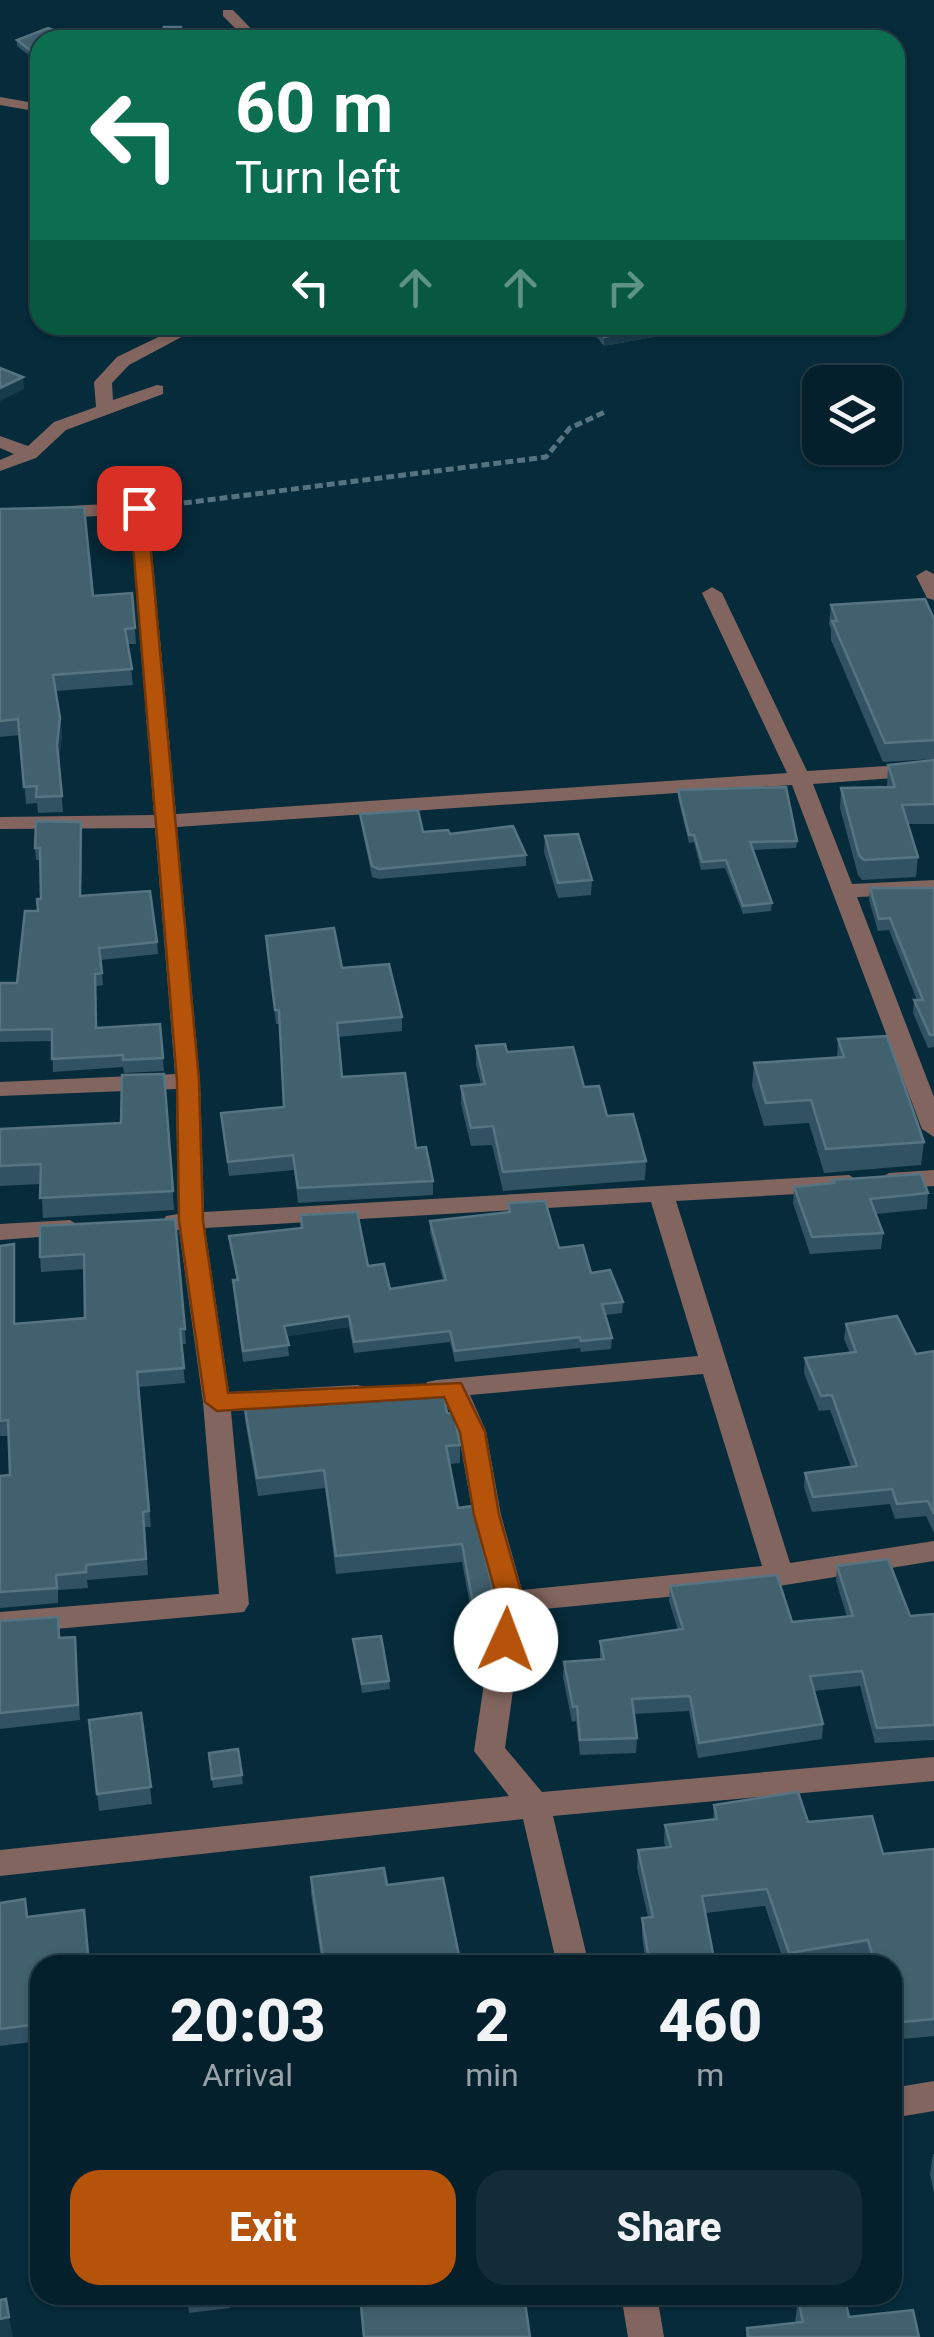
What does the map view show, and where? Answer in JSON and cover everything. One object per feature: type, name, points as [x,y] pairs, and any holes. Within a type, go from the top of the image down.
[{"type":"street","points":[[228,13],[245,30]]},
{"type":"street","points":[[0,101],[30,106]]},
{"type":"street","points":[[105,410],[103,382],[124,361],[176,335]]},
{"type":"street","points":[[0,466],[30,454],[60,426],[156,390]]},
{"type":"street","points":[[0,441],[30,454]]},
{"type":"street","points":[[0,516],[139,508],[188,1081],[191,1221],[217,1402],[234,1604],[0,1623]]},
{"type":"street","points":[[712,594],[800,778],[934,1129]]},
{"type":"street","points":[[0,822],[166,820],[934,769]]},
{"type":"street","points":[[844,891],[934,887]]},
{"type":"street","points":[[0,1089],[188,1081]]},
{"type":"street","points":[[153,1223],[934,1178]]},
{"type":"street","points":[[661,1194],[779,1575]]},
{"type":"street","points":[[0,1232],[96,1226]]},
{"type":"street","points":[[217,1402],[453,1388],[715,1364]]},
{"type":"street","points":[[453,1388],[472,1432],[486,1515],[511,1602],[489,1752],[535,1805],[572,1955]]},
{"type":"street","points":[[511,1602],[779,1575],[934,1551]]},
{"type":"street","points":[[0,1864],[535,1805],[934,1769]]},
{"type":"street","points":[[902,2101],[934,2096]]},
{"type":"street","points":[[641,2305],[646,2337]]},
{"type":"path","points":[[139,508],[546,458],[570,428],[608,411]]},
{"type":"building","points":[[30,35],[30,50],[17,40]]},
{"type":"building","points":[[0,368],[23,377],[0,388]]},
{"type":"building","points":[[84,507],[93,596],[132,593],[135,628],[125,629],[132,669],[53,675],[60,718],[57,745],[62,796],[36,797],[37,786],[24,787],[18,719],[0,721],[0,509]]},
{"type":"building","points":[[925,599],[934,619],[934,740],[885,743],[832,621],[837,621],[831,605]]},
{"type":"building","points":[[934,760],[934,804],[902,805],[918,857],[864,860],[859,855],[841,788],[895,787],[888,765]]},
{"type":"building","points":[[786,787],[797,841],[750,842],[772,903],[743,906],[726,860],[702,862],[694,835],[689,835],[678,790]]},
{"type":"building","points":[[418,810],[423,832],[448,830],[450,834],[513,826],[526,855],[379,869],[372,866],[360,814]]},
{"type":"building","points":[[36,821],[81,822],[80,896],[150,891],[157,942],[99,948],[102,973],[95,974],[96,1028],[160,1024],[163,1058],[123,1060],[123,1055],[52,1059],[52,1029],[0,1030],[0,983],[17,983],[25,911],[38,911],[37,899],[41,899]]},
{"type":"building","points":[[578,834],[592,880],[558,883],[545,836]]},
{"type":"building","points":[[870,888],[934,888],[934,1035],[930,1035],[914,1000],[923,1000],[890,918],[879,919]]},
{"type":"building","points":[[334,928],[342,968],[389,964],[402,1017],[337,1023],[342,1077],[405,1073],[416,1148],[426,1147],[433,1181],[298,1188],[293,1155],[228,1162],[221,1113],[284,1107],[279,1010],[275,1010],[266,936]]},
{"type":"building","points":[[887,1036],[924,1142],[826,1149],[811,1100],[766,1103],[754,1063],[844,1057],[838,1039]]},
{"type":"building","points":[[505,1044],[507,1052],[573,1047],[584,1087],[599,1086],[607,1116],[633,1114],[646,1161],[503,1172],[493,1126],[471,1128],[461,1086],[485,1084],[476,1046]]},
{"type":"building","points":[[164,1074],[173,1191],[40,1198],[41,1164],[0,1166],[0,1129],[121,1123],[122,1075]]},
{"type":"building","points":[[921,1174],[928,1193],[870,1199],[883,1233],[812,1237],[794,1187],[834,1183],[832,1180]]},
{"type":"building","points":[[545,1201],[559,1248],[583,1245],[591,1273],[610,1270],[623,1302],[602,1304],[612,1338],[581,1341],[580,1337],[455,1351],[450,1331],[354,1342],[349,1316],[284,1326],[289,1345],[243,1351],[233,1280],[238,1280],[229,1236],[302,1228],[301,1215],[357,1212],[368,1266],[384,1264],[390,1289],[446,1280],[430,1221],[510,1212],[508,1203]]},
{"type":"building","points":[[175,1219],[185,1329],[180,1329],[184,1368],[137,1372],[149,1511],[143,1512],[146,1559],[86,1565],[86,1572],[56,1575],[57,1588],[0,1592],[0,1476],[10,1475],[8,1420],[0,1421],[0,1246],[14,1244],[14,1324],[85,1318],[84,1254],[40,1257],[40,1226]]},
{"type":"building","points":[[897,1316],[916,1354],[934,1351],[934,1514],[928,1501],[897,1504],[892,1489],[813,1497],[805,1473],[857,1466],[832,1395],[821,1396],[805,1358],[856,1352],[846,1324]]},
{"type":"building","points":[[442,1386],[447,1413],[454,1414],[460,1445],[446,1446],[458,1508],[472,1506],[492,1584],[485,1635],[479,1636],[462,1544],[336,1556],[324,1470],[257,1478],[244,1403]]},
{"type":"building","points":[[888,1559],[910,1616],[934,1614],[934,1725],[877,1728],[862,1671],[810,1676],[823,1724],[699,1743],[690,1696],[632,1699],[637,1738],[580,1740],[577,1706],[573,1707],[564,1662],[604,1659],[600,1641],[683,1629],[670,1586],[777,1575],[792,1622],[853,1616],[837,1566]]},
{"type":"building","points":[[58,1617],[59,1638],[75,1637],[78,1705],[0,1713],[0,1621]]},
{"type":"building","points":[[381,1636],[389,1681],[362,1684],[353,1639]]},
{"type":"building","points":[[141,1713],[151,1787],[97,1794],[89,1720]]},
{"type":"building","points":[[238,1749],[242,1775],[212,1779],[209,1753]]},
{"type":"building","points":[[798,1792],[808,1822],[872,1816],[883,1854],[934,1849],[934,2019],[902,2022],[902,1955],[872,1955],[868,1940],[789,1953],[767,1889],[702,1896],[713,1955],[648,1955],[642,1918],[653,1917],[638,1850],[671,1847],[665,1825],[717,1819],[714,1805]]},
{"type":"building","points":[[384,1868],[387,1885],[443,1878],[459,1955],[323,1955],[311,1877]]},
{"type":"building","points":[[25,1899],[27,1917],[84,1910],[88,1955],[30,1955],[30,2025],[0,2029],[0,1903]]},
{"type":"building","points":[[6,2299],[9,2317],[0,2319],[0,2300]]},
{"type":"building","points":[[361,2305],[525,2305],[530,2337],[364,2337]]},
{"type":"building","points":[[799,2305],[846,2305],[849,2317],[913,2310],[919,2337],[748,2337],[747,2328],[803,2322]]},
{"type":"route","points":[[139,508],[188,1081],[191,1221],[217,1402],[453,1388],[472,1432],[486,1515],[511,1602],[506,1640]]}]
